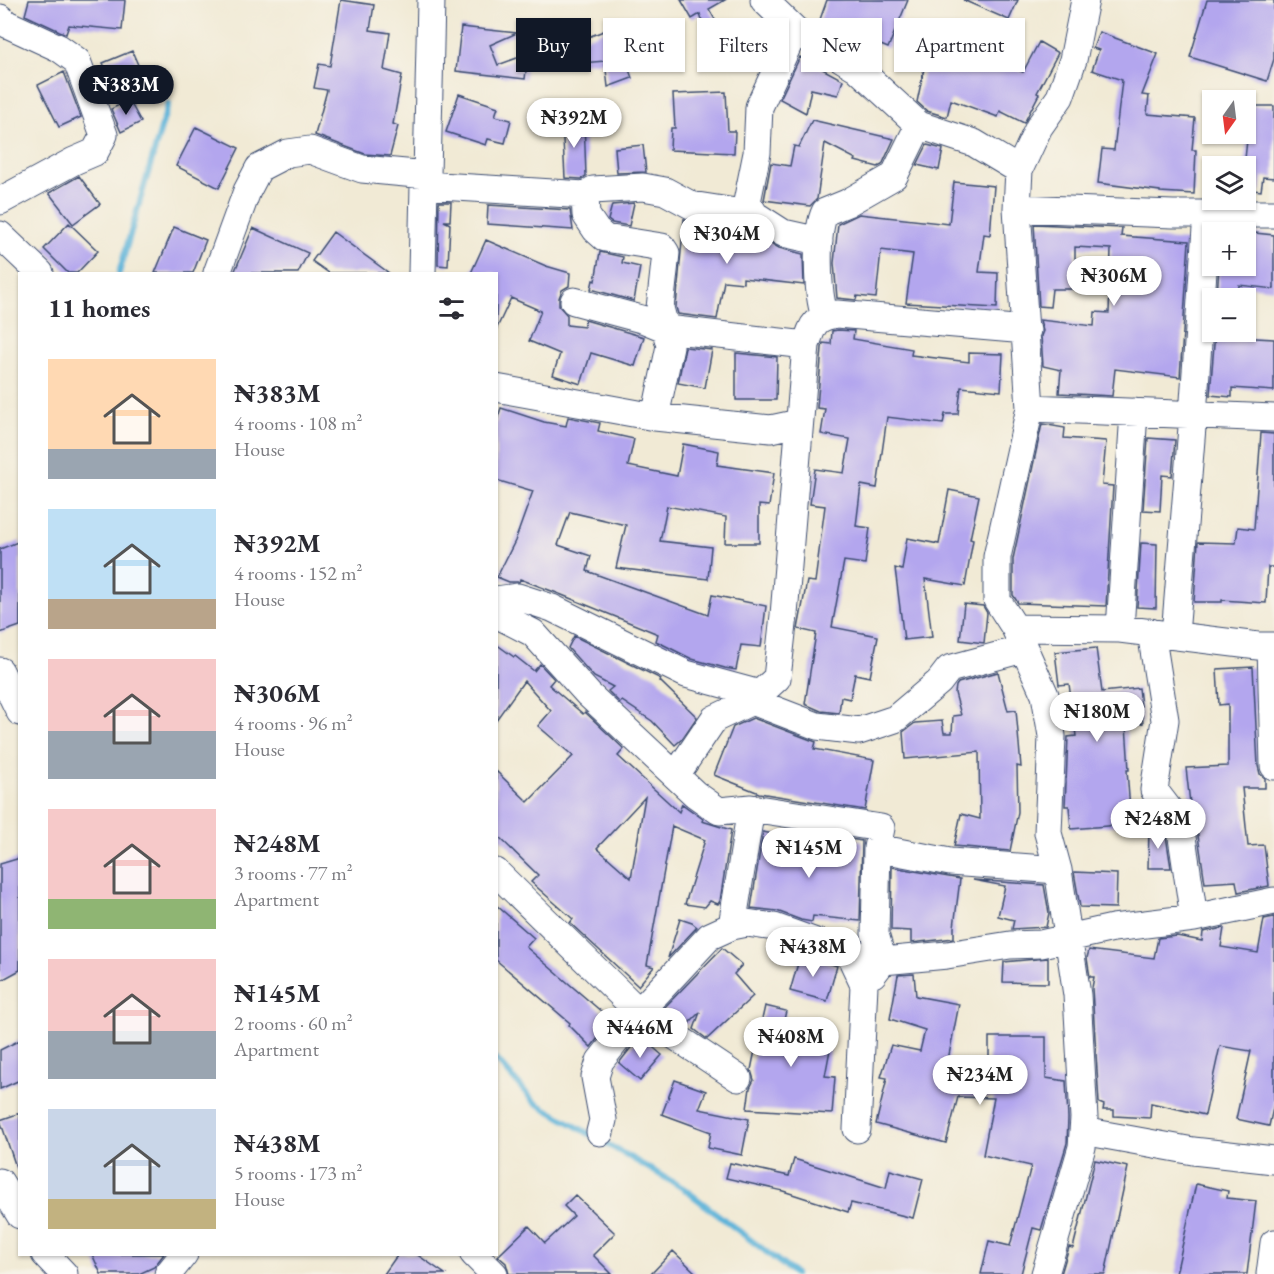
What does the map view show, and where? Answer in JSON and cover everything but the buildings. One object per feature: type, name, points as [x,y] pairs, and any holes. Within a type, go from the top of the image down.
[{"type":"street","points":[[422,272],[431,0]]},
{"type":"street","points":[[764,0],[795,30],[857,68],[919,125],[974,143],[1019,170]]},
{"type":"street","points":[[1045,1274],[1082,1147],[1084,1118],[1077,995],[1058,870],[1048,833],[1052,736],[1044,695],[1019,639],[997,600],[997,557],[1030,408],[1027,330],[1017,208],[1019,170],[1039,127],[1060,97],[1073,60],[1085,0]]},
{"type":"street","points":[[0,18],[7,24],[59,48],[77,61],[104,135],[95,152],[0,201]]},
{"type":"street","points":[[755,215],[747,202],[757,153],[759,107],[795,30]]},
{"type":"street","points":[[825,316],[819,301],[819,241],[822,218],[825,212],[847,203],[894,177],[919,125]]},
{"type":"street","points":[[217,272],[247,191],[259,168],[288,153],[310,150],[362,169],[426,180],[585,195],[593,190],[643,187],[665,191],[691,205],[755,215],[783,233],[819,241]]},
{"type":"street","points":[[585,195],[586,214],[596,230],[605,238],[662,247],[666,253],[660,308],[670,346],[655,417]]},
{"type":"street","points":[[1017,208],[1274,214]]},
{"type":"street","points":[[1194,918],[1180,824],[1154,790],[1165,720],[1163,634],[1193,415],[1207,214]]},
{"type":"street","points":[[0,235],[38,272]]},
{"type":"street","points":[[574,301],[645,320],[667,329],[806,345]]},
{"type":"street","points":[[676,775],[714,719],[756,697],[777,678],[806,345],[813,325],[825,316],[837,314],[1027,330]]},
{"type":"street","points":[[498,388],[655,417],[771,429],[799,423]]},
{"type":"street","points":[[1030,408],[1274,418]]},
{"type":"street","points":[[1120,629],[1134,412]]},
{"type":"street","points":[[883,961],[875,934],[877,848],[881,828],[751,808],[719,811],[696,794],[588,694],[533,633],[498,613],[518,597],[552,608],[686,674],[756,697],[817,726],[859,731],[895,718],[939,682],[949,669],[1019,639],[1120,629],[1273,646],[1274,766]]},
{"type":"street","points":[[0,671],[18,708]]},
{"type":"street","points":[[732,926],[751,808]]},
{"type":"street","points":[[877,848],[950,862],[1058,870]]},
{"type":"street","points":[[498,874],[639,1012],[738,1078]]},
{"type":"street","points":[[600,1132],[603,1120],[596,1077],[600,1061],[639,1012],[710,936],[732,926],[747,923],[774,927],[849,953],[883,961],[947,955],[1010,945],[1041,944],[1113,928],[1194,918],[1274,901]]},
{"type":"street","points":[[849,953],[864,985],[857,1129]]},
{"type":"street","points":[[864,985],[883,961]]},
{"type":"street","points":[[1083,1131],[1193,1151],[1274,1161]]},
{"type":"street","points":[[0,1182],[18,1212]]},
{"type":"street","points":[[1270,1274],[1274,1243]]},
{"type":"street","points":[[168,1274],[182,1256]]},
{"type":"waterway","points":[[119,272],[168,104]]},
{"type":"waterway","points":[[498,1061],[534,1102],[683,1188],[795,1274]]}]
